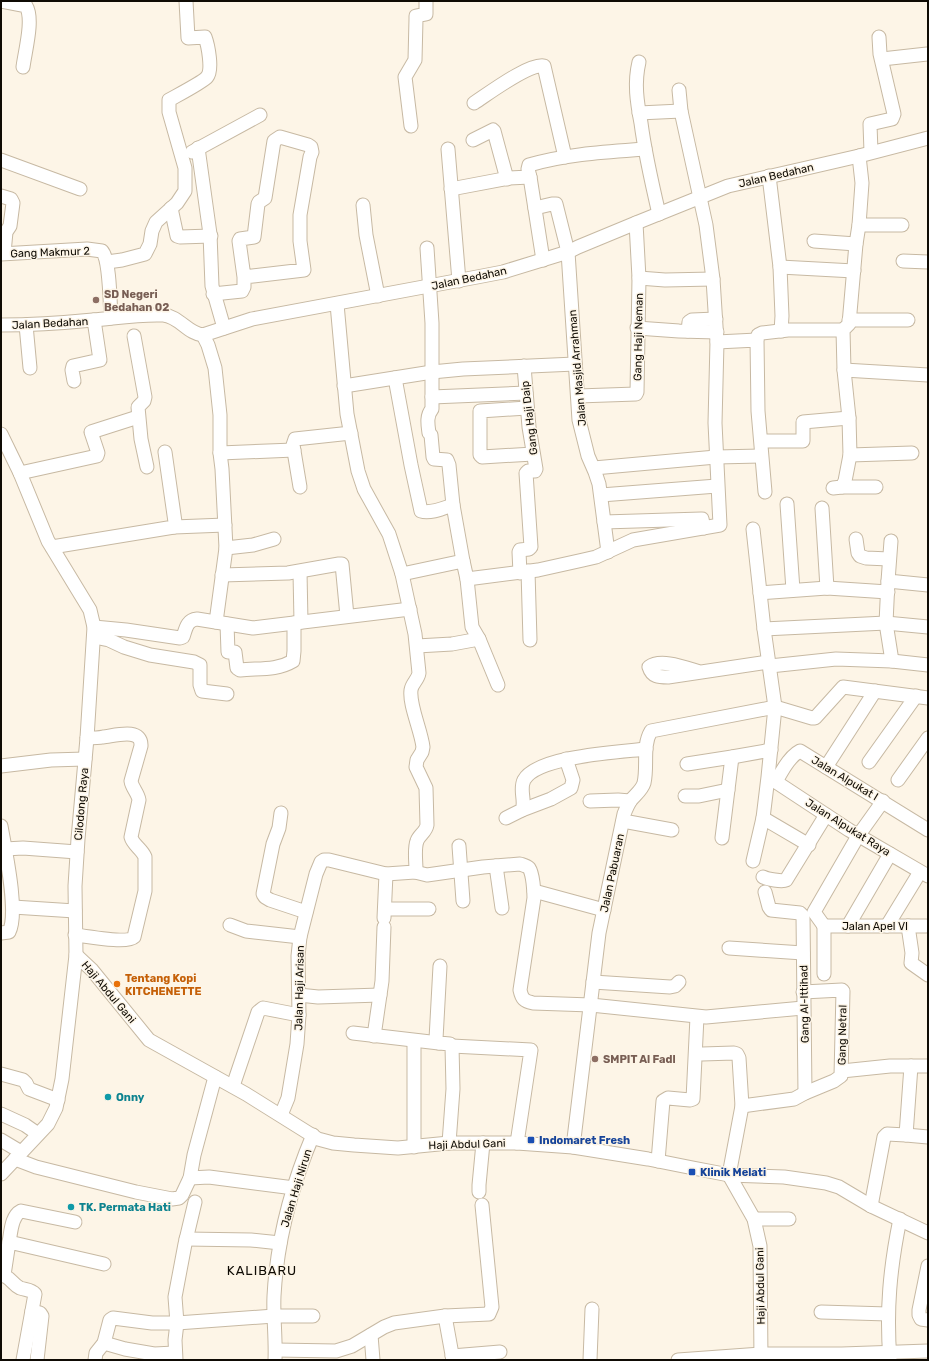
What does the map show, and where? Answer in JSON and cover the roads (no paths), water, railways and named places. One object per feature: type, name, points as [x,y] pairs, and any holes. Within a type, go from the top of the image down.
[{"type":"street","points":[[1,1],[26,6],[30,15],[23,67]]},
{"type":"street","points":[[111,318],[107,262],[146,254],[156,222],[177,203],[185,191],[184,168],[169,112],[169,100],[206,78],[210,70],[209,54],[205,37],[188,38],[186,1]]},
{"type":"street","points":[[411,126],[405,78],[415,60],[416,16],[426,14],[426,1]]},
{"type":"street","points":[[872,152],[870,124],[889,120],[894,116],[879,47],[879,37]]},
{"type":"street","points":[[882,59],[927,54]]},
{"type":"street","points":[[639,62],[636,72],[639,113],[659,214]]},
{"type":"street","points":[[474,103],[506,81],[536,66],[544,66],[565,156]]},
{"type":"street","points":[[466,579],[524,572],[583,560],[596,557],[633,540],[720,525],[716,457],[716,331],[713,279],[706,225],[699,198],[688,136],[681,111],[679,90]]},
{"type":"street","points":[[639,113],[681,111]]},
{"type":"street","points":[[182,159],[198,148],[260,115]]},
{"type":"street","points":[[473,140],[493,130],[494,131],[508,179]]},
{"type":"street","points":[[213,294],[242,291],[244,287],[239,240],[254,237],[258,204],[265,198],[274,141],[280,138],[308,145],[311,147],[312,152],[300,221],[300,241],[304,270],[244,277]]},
{"type":"street","name":"Jalan Bedahan","points":[[1,325],[26,325],[129,316],[165,315],[180,322],[200,335],[204,335],[252,319],[503,272],[568,252],[728,186],[859,156],[928,138]]},
{"type":"street","points":[[198,148],[211,236],[211,280],[213,294],[224,328]]},
{"type":"street","points":[[448,149],[459,281]]},
{"type":"street","points":[[543,260],[529,165],[565,156],[645,149]]},
{"type":"street","points":[[859,156],[862,183],[854,271],[846,325],[844,370],[849,418],[850,455],[845,481],[838,487],[876,487]]},
{"type":"street","points":[[1,160],[80,189]]},
{"type":"street","points":[[451,189],[530,176]]},
{"type":"street","points":[[769,176],[780,267],[782,316],[781,331]]},
{"type":"street","points":[[1,196],[11,199],[13,203],[10,226],[6,232],[3,254]]},
{"type":"street","name":"Jalan Masjid Arrahman","points":[[535,208],[556,204],[568,252],[579,420],[588,456],[594,468],[601,495],[608,552]]},
{"type":"street","points":[[364,205],[366,235],[378,296]]},
{"type":"street","points":[[171,208],[177,236],[211,236]]},
{"type":"street","name":"Gang Haji Neman","points":[[578,396],[637,393],[639,278],[636,223]]},
{"type":"street","points":[[859,225],[902,225]]},
{"type":"street","points":[[814,241],[856,244]]},
{"type":"street","points":[[427,248],[432,323],[432,409],[429,412],[427,422],[432,457],[434,459],[448,462],[453,505],[466,579],[472,627],[479,639],[498,685]]},
{"type":"street","name":"Gang Makmur 2","points":[[3,254],[88,249],[104,252],[107,262]]},
{"type":"street","points":[[903,261],[928,262]]},
{"type":"street","points":[[780,267],[854,271]]},
{"type":"street","points":[[639,278],[665,280],[713,279]]},
{"type":"street","points":[[337,304],[344,386],[358,471],[364,488],[389,534],[402,574],[417,646],[419,676],[412,685],[410,695],[422,740],[422,752],[417,760],[416,767],[426,788],[427,829],[418,839],[416,844],[416,870],[414,872]]},
{"type":"street","points":[[74,381],[72,370],[73,366],[100,360],[94,320]]},
{"type":"street","points":[[765,492],[761,456],[762,441],[758,410],[758,335],[762,333],[788,330],[908,320]]},
{"type":"street","points":[[26,325],[30,368]]},
{"type":"street","points":[[637,328],[716,331],[757,339]]},
{"type":"street","points":[[204,335],[214,368],[218,388],[220,414],[220,453],[226,548],[222,575],[222,623],[228,652],[235,653],[237,668],[240,670],[274,669],[293,661],[300,572]]},
{"type":"street","points":[[134,336],[145,397],[138,407],[138,417],[147,467]]},
{"type":"street","points":[[344,386],[432,372],[575,364]]},
{"type":"street","name":"Gang Haji Daip","points":[[524,366],[527,408],[536,469],[528,470],[526,473],[531,547],[529,549],[520,550],[519,552],[524,572]]},
{"type":"street","points":[[844,370],[928,375]]},
{"type":"street","points":[[395,378],[411,465],[422,511],[429,512],[453,505]]},
{"type":"street","points":[[432,397],[526,393]]},
{"type":"street","points":[[527,408],[480,411],[480,455],[482,457],[533,454]]},
{"type":"street","points":[[20,474],[97,456],[98,453],[91,432],[138,417]]},
{"type":"street","points":[[762,441],[803,441],[804,422],[849,418]]},
{"type":"street","points":[[300,487],[293,442],[295,439],[351,433]]},
{"type":"street","name":"Cilodong Raya","points":[[1,434],[52,547],[90,610],[94,635],[77,852],[75,911],[76,955],[69,1011],[67,1044],[58,1100],[52,1116],[38,1134],[1,1174]]},
{"type":"street","points":[[220,453],[294,450]]},
{"type":"street","points":[[165,452],[175,522],[174,527]]},
{"type":"street","points":[[850,455],[912,453]]},
{"type":"street","points":[[594,468],[716,457],[761,456]]},
{"type":"street","points":[[601,495],[717,486]]},
{"type":"street","points":[[787,504],[792,590]]},
{"type":"street","points":[[822,508],[827,588]]},
{"type":"street","points":[[604,522],[701,518],[704,528]]},
{"type":"street","points":[[52,547],[174,527],[225,525]]},
{"type":"street","points":[[753,529],[764,629],[775,706],[771,750],[772,779],[753,861]]},
{"type":"street","points":[[226,548],[253,545],[274,539]]},
{"type":"street","points":[[856,539],[858,553],[860,556],[866,558],[889,559]]},
{"type":"street","points":[[891,541],[886,623],[892,661]]},
{"type":"street","points":[[402,574],[463,561]]},
{"type":"street","points":[[222,575],[300,572],[342,564],[347,616]]},
{"type":"street","points":[[524,572],[530,640]]},
{"type":"street","points":[[760,593],[827,588],[928,585]]},
{"type":"street","points":[[94,635],[126,630],[180,638],[183,637],[190,621],[197,619],[252,628],[410,609]]},
{"type":"street","points":[[764,629],[886,623],[928,627]]},
{"type":"street","points":[[94,635],[124,647],[150,655],[194,662],[200,665],[200,685],[202,691],[227,694]]},
{"type":"street","points":[[417,646],[452,644],[479,639]]},
{"type":"street","points":[[700,672],[769,664],[836,659],[892,661],[928,665]]},
{"type":"street","points":[[775,706],[815,718],[843,687],[922,697]]},
{"type":"street","points":[[826,767],[875,691]]},
{"type":"street","points":[[870,762],[922,697]]},
{"type":"street","name":"Jalan Pabuaran","points":[[573,1146],[599,933],[627,806],[643,786],[646,770],[646,749],[648,736],[652,731],[775,706]]},
{"type":"street","points":[[75,935],[120,940],[132,939],[134,937],[145,891],[145,857],[143,852],[132,841],[131,837],[139,800],[138,794],[131,782],[142,741],[139,737],[130,734],[101,738],[87,738]]},
{"type":"street","points":[[898,780],[928,738]]},
{"type":"street","points":[[522,810],[521,789],[524,780],[527,776],[542,767],[566,759],[646,749]]},
{"type":"street","points":[[687,764],[771,750]]},
{"type":"street","name":"Jalan Alpukat I","points":[[772,779],[796,753],[800,751],[928,830]]},
{"type":"street","points":[[722,838],[732,757]]},
{"type":"street","points":[[1,766],[51,760],[85,759]]},
{"type":"street","points":[[506,818],[555,797],[571,788],[573,780],[566,759]]},
{"type":"street","name":"Jalan Alpukat Raya","points":[[772,779],[858,836],[924,874]]},
{"type":"street","points":[[685,796],[700,796],[728,790]]},
{"type":"street","points":[[590,800],[630,801]]},
{"type":"street","name":"Jalan Alpukat I","points":[[824,926],[814,912],[858,836],[883,801]]},
{"type":"street","points":[[281,813],[279,828],[273,844],[263,894],[270,900],[306,912]]},
{"type":"street","points":[[763,877],[782,881],[786,880],[809,845],[826,815]]},
{"type":"street","points":[[763,818],[809,845]]},
{"type":"street","points":[[623,821],[672,830]]},
{"type":"street","points":[[1,826],[5,849],[12,927],[9,932],[1,933]]},
{"type":"street","points":[[459,846],[463,901]]},
{"type":"street","points":[[5,849],[23,848],[77,852]]},
{"type":"street","points":[[848,926],[890,854]]},
{"type":"street","name":"Jalan Haji Arisan","points":[[281,1115],[291,1088],[297,1044],[299,1015],[298,956],[300,937],[316,874],[321,862],[324,860],[329,860],[386,874],[414,872],[427,875],[520,864],[529,869],[534,891]]},
{"type":"street","points":[[496,866],[502,908]]},
{"type":"street","points":[[374,1036],[380,995],[386,874]]},
{"type":"street","points":[[887,926],[924,874]]},
{"type":"street","points":[[604,910],[534,891],[520,990],[522,998],[526,1002],[591,1005],[697,1017],[803,1008]]},
{"type":"street","name":"Gang Al-Ittihad","points":[[766,892],[771,910],[800,913],[802,916],[805,1093]]},
{"type":"street","points":[[9,903],[75,911]]},
{"type":"street","points":[[384,918],[429,909]]},
{"type":"street","points":[[230,925],[246,931],[300,937]]},
{"type":"street","points":[[912,953],[927,925]]},
{"type":"street","name":"Jalan Apel VI","points":[[824,926],[927,925]]},
{"type":"street","points":[[824,926],[824,974]]},
{"type":"street","points":[[908,926],[912,953],[911,963],[928,975]]},
{"type":"street","points":[[729,948],[803,953]]},
{"type":"street","name":"Haji Abdul Gani","points":[[76,955],[92,970],[149,1040],[233,1086],[318,1139],[354,1145],[398,1148],[450,1143],[517,1143],[573,1146],[729,1175],[754,1219],[760,1246],[761,1357]]},
{"type":"street","points":[[439,1043],[436,1039],[440,966]]},
{"type":"street","points":[[592,982],[670,987],[679,982]]},
{"type":"street","name":"Gang Netral","points":[[803,992],[823,990],[843,991],[842,1071]]},
{"type":"street","points":[[299,995],[318,997],[380,995]]},
{"type":"street","points":[[233,1086],[258,1012],[263,1008],[299,1015]]},
{"type":"street","points":[[658,1161],[663,1102],[668,1098],[693,1099],[697,1017]]},
{"type":"street","points":[[353,1033],[450,1044],[452,1046],[531,1050],[517,1143]]},
{"type":"street","points":[[414,1041],[414,1147]]},
{"type":"street","points":[[450,1143],[452,1046]]},
{"type":"street","points":[[702,1054],[737,1054],[739,1058],[742,1106],[729,1175],[784,1177],[826,1183],[839,1187],[871,1206],[928,1233]]},
{"type":"street","points":[[906,1135],[911,1066]]},
{"type":"street","points":[[742,1106],[794,1099],[839,1078],[842,1071],[928,1066]]},
{"type":"street","points":[[1,1074],[23,1080],[29,1089],[58,1100]]},
{"type":"street","points":[[1,1140],[18,1156],[36,1167],[130,1190],[172,1199],[179,1198],[190,1178],[194,1155],[215,1077]]},
{"type":"street","points":[[1,1114],[25,1124],[38,1134]]},
{"type":"street","points":[[871,1206],[884,1137],[887,1134],[928,1137]]},
{"type":"street","name":"Jalan Haji Nirun","points":[[276,1355],[274,1316],[276,1267],[284,1219],[313,1136]]},
{"type":"street","points":[[276,1355],[336,1351],[352,1346],[371,1334],[394,1323],[445,1316],[489,1314],[491,1312],[479,1185],[483,1143]]},
{"type":"street","points":[[190,1178],[209,1177],[294,1188]]},
{"type":"street","points":[[104,1343],[154,1354],[175,1356],[177,1323],[175,1297],[195,1202]]},
{"type":"street","points":[[23,1360],[35,1294],[32,1290],[19,1288],[10,1278],[2,1275],[14,1217],[21,1211],[75,1222]]},
{"type":"street","points":[[754,1219],[789,1219]]},
{"type":"street","points":[[890,1356],[888,1314],[892,1262],[900,1220]]},
{"type":"street","points":[[186,1239],[251,1240],[280,1243]]},
{"type":"street","points":[[9,1242],[104,1264]]},
{"type":"street","points":[[928,1266],[919,1310],[921,1319],[928,1320]]},
{"type":"street","points":[[590,1360],[592,1309]]},
{"type":"street","points":[[32,1311],[40,1313],[42,1316],[37,1360]]},
{"type":"street","points":[[821,1312],[888,1314]]},
{"type":"street","points":[[95,1360],[96,1353],[104,1343],[110,1320],[113,1318],[152,1323],[177,1323],[274,1316],[313,1316]]},
{"type":"street","points":[[445,1316],[452,1358],[500,1352]]},
{"type":"street","points":[[371,1334],[373,1360]]},
{"type":"street","points":[[678,1360],[761,1357],[890,1356],[928,1351]]},
{"type":"place","name":"SD Negeri Bedahan 02","points":[[96,300]]},
{"type":"place","name":"Tentang Kopi KITCHENETTE","points":[[117,984]]},
{"type":"place","name":"SMPIT Al Fadl","points":[[595,1059]]},
{"type":"place","name":"Onny","points":[[108,1097]]},
{"type":"place","name":"Indomaret Fresh","points":[[531,1140]]},
{"type":"place","name":"Klinik Melati","points":[[692,1172]]},
{"type":"place","name":"TK. Permata Hati","points":[[71,1207]]},
{"type":"district","name":"KALIBARU","points":[[262,1270]]}]
